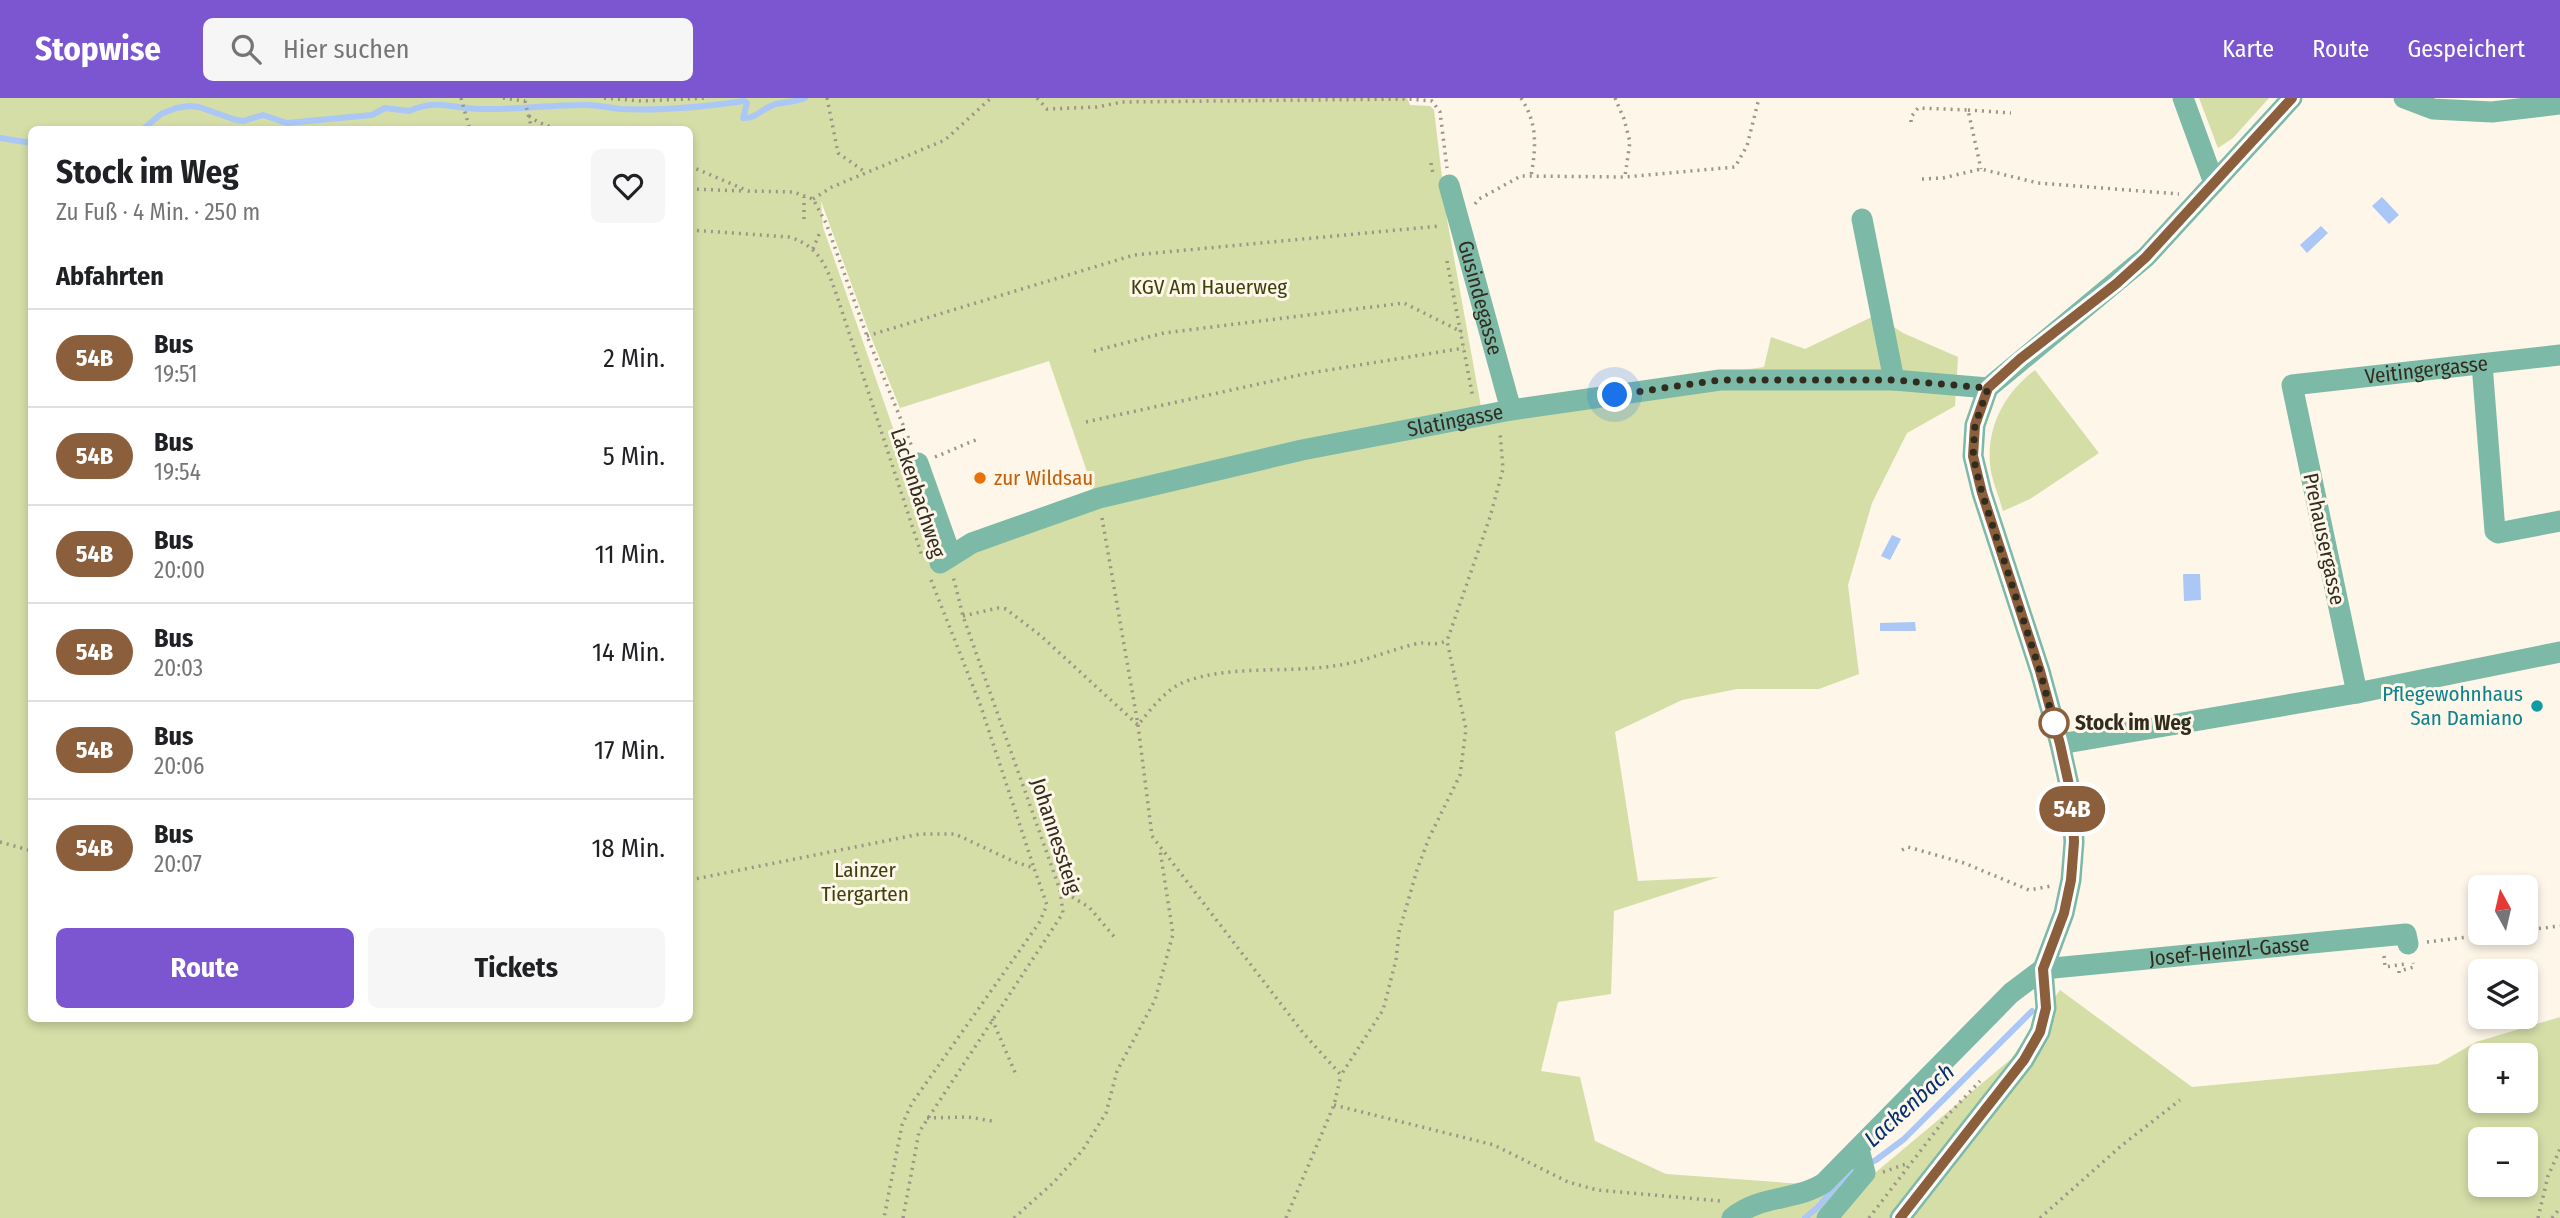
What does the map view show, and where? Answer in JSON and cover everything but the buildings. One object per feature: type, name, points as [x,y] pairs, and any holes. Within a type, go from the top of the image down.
[{"type":"street","points":[[2183,98],[2208,190]]},
{"type":"street","points":[[1900,1218],[2024,1060],[2040,1032],[2045,1001],[2043,969],[2064,913],[2071,880],[2074,842],[2071,794],[2040,671],[1982,493],[1973,456],[1975,425],[1988,388],[2020,359],[2126,275],[2170,232],[2292,98]]},
{"type":"street","points":[[2404,98],[2433,108],[2492,112],[2560,104]]},
{"type":"street","name":"Gusindegasse","points":[[1441,180],[1459,221],[1504,412]]},
{"type":"street","points":[[1862,219],[1894,380]]},
{"type":"street","name":"Veitingergasse","points":[[2292,385],[2560,355]]},
{"type":"street","points":[[2482,364],[2496,531],[2498,533],[2560,521]]},
{"type":"street","name":"Slatingasse","points":[[936,565],[972,543],[1099,498],[1301,450],[1504,412],[1720,380],[1894,380],[1988,388]]},
{"type":"street","name":"Prehausergasse","points":[[2292,385],[2357,693]]},
{"type":"street","points":[[918,463],[936,565]]},
{"type":"street","points":[[2060,744],[2357,693],[2560,652]]},
{"type":"street","name":"Josef-Heinzl-Gasse","points":[[2043,969],[2406,934],[2411,953]]},
{"type":"street","points":[[1827,1218],[1863,1161],[2011,993],[2043,969]]},
{"type":"street","points":[[1727,1210],[1811,1191],[1863,1161]]},
{"type":"path","points":[[461,98],[469,126]]},
{"type":"path","points":[[503,98],[526,100],[531,126]]},
{"type":"path","points":[[604,98],[641,101],[709,98]]},
{"type":"path","points":[[827,98],[838,153],[866,172]]},
{"type":"path","points":[[813,200],[832,187],[945,140],[991,98]]},
{"type":"path","points":[[1037,98],[1047,109],[1149,102],[1432,101],[1440,112],[1441,180]]},
{"type":"path","points":[[1521,98],[1532,116],[1535,135],[1531,176]]},
{"type":"path","points":[[1615,98],[1630,142],[1625,177]]},
{"type":"path","points":[[1459,221],[1479,199],[1521,176],[1625,177],[1735,167],[1747,146],[1759,98]]},
{"type":"path","points":[[1912,122],[1911,117],[1917,108],[2011,113]]},
{"type":"path","points":[[1968,110],[1981,169]]},
{"type":"path","points":[[529,116],[548,126]]},
{"type":"path","points":[[1431,163],[1441,180]]},
{"type":"path","points":[[693,167],[748,191]]},
{"type":"path","points":[[1922,179],[1943,178],[1981,169],[2038,183],[2208,190]]},
{"type":"path","points":[[693,190],[793,192],[813,200],[826,223],[867,336],[918,463],[978,439]]},
{"type":"path","points":[[804,196],[804,219]]},
{"type":"path","points":[[867,336],[1134,255],[1440,226],[1443,239]]},
{"type":"path","points":[[693,230],[789,237],[804,241],[813,249],[820,232]]},
{"type":"path","name":"Lackenbachweg","points":[[813,249],[834,287],[936,565],[1047,905],[1038,923],[912,1103],[902,1125],[884,1218]]},
{"type":"path","points":[[1445,252],[1477,417]]},
{"type":"path","points":[[1094,351],[1164,333],[1404,303],[1462,332]]},
{"type":"path","points":[[1086,422],[1304,374],[1464,348]]},
{"type":"path","points":[[1286,1218],[1334,1105],[1341,1075],[1382,1010],[1396,960],[1399,932],[1417,870],[1429,838],[1460,775],[1466,729],[1447,641],[1490,517],[1503,469],[1504,412]]},
{"type":"path","points":[[1099,498],[1138,725],[1152,836],[1304,1034],[1341,1075]]},
{"type":"path","name":"Johannessteig","points":[[903,1218],[919,1132],[1063,913],[1060,890],[963,616],[936,565]]},
{"type":"path","points":[[963,616],[998,608],[1006,609],[1041,636],[1138,725]]},
{"type":"path","points":[[1138,725],[1156,702],[1183,682],[1220,674],[1333,666],[1372,658],[1420,643],[1435,646],[1447,641]]},
{"type":"path","points":[[693,879],[920,834],[955,834],[1034,868]]},
{"type":"path","points":[[0,842],[28,850]]},
{"type":"path","points":[[1902,850],[1908,847],[1964,863],[2029,890],[2053,886]]},
{"type":"path","points":[[1014,1218],[1054,1183],[1082,1151],[1106,1113],[1117,1071],[1155,1000],[1173,934],[1160,848]]},
{"type":"path","points":[[2051,896],[2054,875]]},
{"type":"path","points":[[1060,890],[1089,907],[1117,940]]},
{"type":"path","points":[[2538,929],[2560,926]]},
{"type":"path","points":[[2399,973],[2414,967],[2411,953],[2468,940]]},
{"type":"path","points":[[2384,954],[2385,967]]},
{"type":"path","points":[[992,1019],[1017,1077]]},
{"type":"path","points":[[1869,1218],[1948,1115],[1981,1079]]},
{"type":"path","points":[[2040,1218],[2121,1146],[2180,1100]]},
{"type":"path","points":[[1334,1105],[1494,1145],[1568,1182],[1598,1190],[1695,1201],[1727,1210]]},
{"type":"path","points":[[927,1118],[968,1117],[992,1121]]},
{"type":"path","points":[[2538,1218],[2548,1176],[2560,1149]]},
{"type":"path","points":[[2553,1218],[2560,1208]]},
{"type":"green space","points":[[0,98],[1407,98],[1410,105],[1430,106],[1434,110],[1447,219],[1481,407],[1764,367],[1771,337],[1805,349],[1876,315],[1903,333],[1958,357],[1955,406],[1907,433],[1872,503],[1848,585],[1859,674],[1819,689],[1737,689],[1682,700],[1615,732],[1638,881],[1719,877],[1614,911],[1611,994],[1558,1002],[1541,1071],[1580,1077],[1595,1141],[1666,1174],[1857,1188],[2011,1059],[2060,990],[2192,1087],[2438,1064],[2468,1047],[2468,1113],[2538,1113],[2538,1043],[2474,1043],[2520,1029],[2538,1029],[2538,1024],[2560,1017],[2560,1218],[0,1218]],"holes":[[[821,201],[900,408],[1049,361],[1094,492],[940,563],[823,227]]]},
{"type":"green space","points":[[2199,98],[2269,98],[2233,138],[2218,148]]},
{"type":"green space","points":[[2035,370],[2099,453],[2030,499],[2003,511],[1991,470],[1992,436],[2000,411],[2007,400]]},
{"type":"water","points":[[2382,197],[2399,215],[2389,224],[2372,206]]},
{"type":"water","points":[[2321,226],[2328,233],[2307,253],[2300,245]]},
{"type":"water","points":[[1892,535],[1901,539],[1890,560],[1881,556]]},
{"type":"water","points":[[2183,574],[2200,574],[2201,600],[2184,601]]},
{"type":"water","points":[[1915,622],[1916,631],[1880,631],[1880,623]]},
{"type":"waterway","points":[[147,126],[161,114],[189,106],[243,121],[263,115],[287,123],[372,115],[385,108],[409,111],[429,105],[471,109],[588,105],[652,109],[744,101],[747,103],[743,118],[752,117],[776,104],[805,98]]},
{"type":"waterway","points":[[0,138],[28,142]]},
{"type":"waterway","name":"Lackenbach","points":[[1805,1218],[1848,1173],[1876,1160],[1904,1139],[2032,1011]]},
{"type":"bus line","name":"54B","points":[[1900,1218],[2024,1060],[2040,1032],[2046,1008],[2043,969],[2064,913],[2071,880],[2074,842],[2071,794],[2040,671],[1982,493],[1973,456],[1975,425],[1988,388],[2146,257],[2292,98]]},
{"type":"place","name":"zur Wildsau","points":[[980,478]]},
{"type":"place","name":"Pflegewohnhaus San Damiano","points":[[2537,706]]},
{"type":"place","name":"Stock im Weg","points":[[2054,723]]},
{"type":"route","points":[[1615,395],[1720,380],[1894,380],[1988,388],[1975,425],[1973,456],[1982,493],[2040,671],[2054,723]]},
{"type":"park label","name":"KGV Am Hauerweg","points":[[1209,287]]},
{"type":"park label","name":"Lainzer Tiergarten","points":[[865,882]]}]
